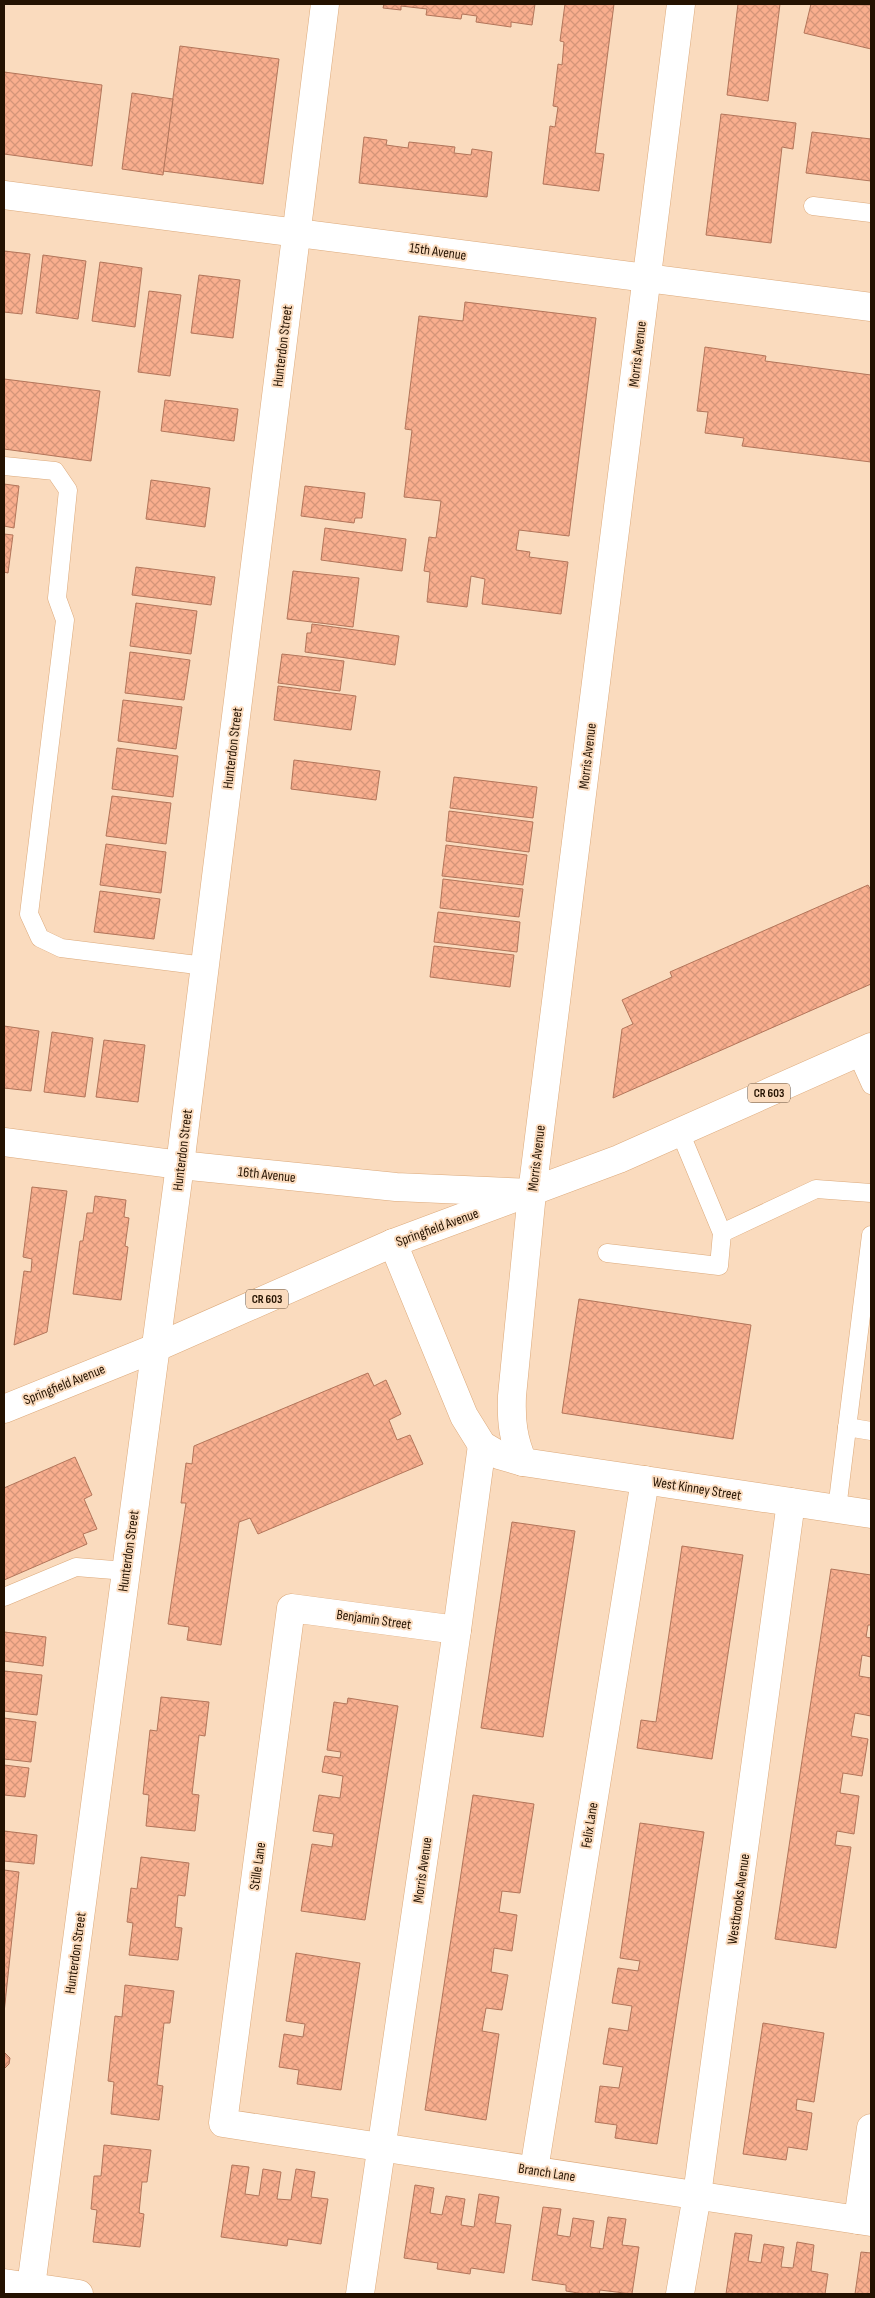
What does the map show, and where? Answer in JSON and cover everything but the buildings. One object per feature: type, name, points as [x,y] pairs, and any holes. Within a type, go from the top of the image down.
[{"type":"street","name":"Hunterdon Street","points":[[30,2291],[180,1164],[325,4]]},
{"type":"street","name":"Morris Avenue","points":[[523,1462],[513,1434],[512,1396],[532,1192],[681,4]]},
{"type":"street","name":"15th Avenue","points":[[4,195],[871,307]]},
{"type":"street","name":"Springfield Avenue","points":[[4,1408],[155,1348],[393,1243],[532,1192],[680,1132],[864,1051]]},
{"type":"street","name":"16th Avenue","points":[[4,1142],[180,1164],[396,1187],[532,1192]]},
{"type":"street","points":[[393,1243],[464,1416],[482,1445],[499,1455],[523,1462]]},
{"type":"street","name":"Morris Avenue","points":[[360,2294],[457,1630],[482,1445]]},
{"type":"street","name":"West Kinney Street","points":[[523,1462],[871,1514]]},
{"type":"street","name":"Felix Lane","points":[[534,2170],[645,1480]]},
{"type":"street","name":"Westbrooks Avenue","points":[[680,2294],[697,2195],[791,1502]]},
{"type":"street","name":"Benjamin Street","points":[[291,1608],[457,1630]]},
{"type":"street","name":"Stille Lane","points":[[223,2123],[291,1608]]},
{"type":"street","name":"Branch Lane","points":[[223,2123],[865,2221]]},
{"type":"street","points":[[865,2221],[871,2128]]},
{"type":"street","points":[[4,2283],[30,2291],[79,2294]]},
{"type":"lane","points":[[813,206],[871,213]]},
{"type":"lane","points":[[4,466],[55,471],[68,490],[57,598],[65,620],[30,914],[40,938],[61,948],[205,966]]},
{"type":"lane","points":[[864,1051],[871,1085]]},
{"type":"lane","points":[[607,1253],[719,1266],[722,1233],[680,1132]]},
{"type":"lane","points":[[722,1233],[816,1189],[871,1193]]},
{"type":"lane","points":[[837,1509],[869,1275],[871,1236]]},
{"type":"lane","points":[[847,1427],[871,1430]]},
{"type":"lane","points":[[4,1598],[76,1567],[126,1571]]}]
